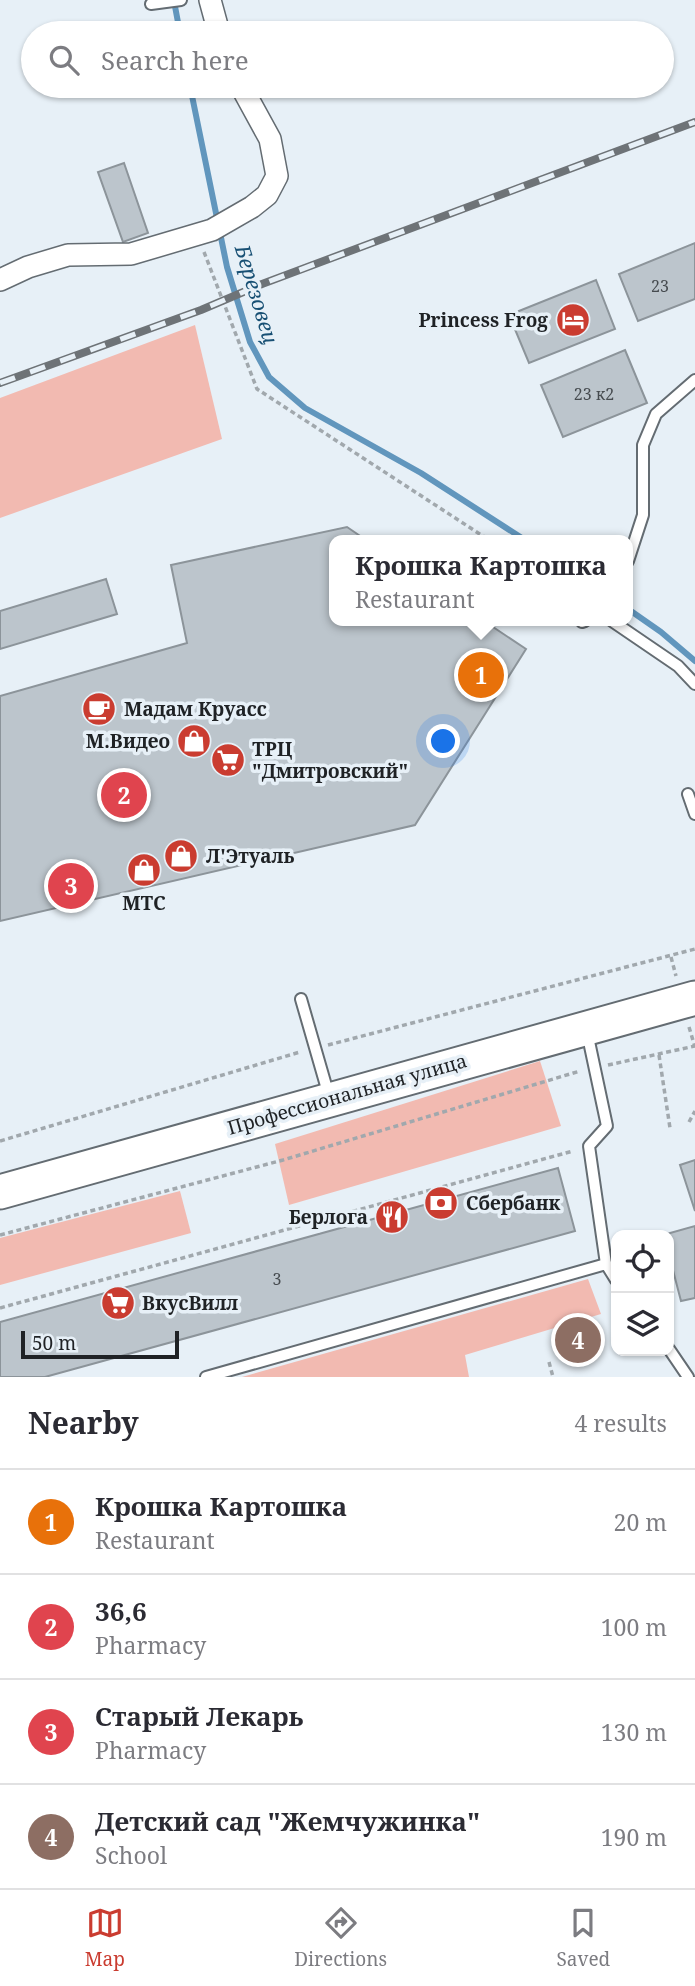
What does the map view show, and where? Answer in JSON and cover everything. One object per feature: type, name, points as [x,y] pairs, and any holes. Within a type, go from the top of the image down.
[{"type":"main road","name":"Профессиональная улица","points":[[0,1192],[695,998]]},
{"type":"street","points":[[210,0],[216,21]]},
{"type":"street","points":[[0,280],[27,267],[68,255],[131,254],[213,229],[267,195],[277,176],[270,139],[248,98]]},
{"type":"lane","points":[[151,4],[164,5],[181,0]]},
{"type":"lane","points":[[633,546],[643,515],[643,445],[656,414],[695,380]]},
{"type":"lane","points":[[619,626],[678,666],[695,684]]},
{"type":"lane","points":[[688,794],[695,814]]},
{"type":"lane","points":[[300,999],[329,1099]]},
{"type":"lane","points":[[586,1028],[607,1126],[589,1146],[606,1264],[611,1272]]},
{"type":"lane","points":[[206,1377],[606,1264]]},
{"type":"lane","points":[[674,1356],[688,1377]]},
{"type":"path","points":[[213,229],[205,260],[257,389],[481,535]]},
{"type":"path","points":[[0,1141],[315,1048],[695,949]]},
{"type":"path","points":[[0,1235],[283,1160],[552,1077],[695,1046]]},
{"type":"path","points":[[659,1055],[670,1128]]},
{"type":"path","points":[[689,1122],[695,1111]]},
{"type":"path","points":[[0,1308],[589,1146]]},
{"type":"path","points":[[548,1362],[553,1377]]},
{"type":"shaded area","points":[[195,325],[222,439],[0,518],[0,398]]},
{"type":"shaded area","points":[[540,1061],[561,1126],[289,1205],[275,1144]]},
{"type":"shaded area","points":[[180,1191],[191,1233],[0,1285],[0,1238]]},
{"type":"shaded area","points":[[588,1279],[601,1314],[465,1355],[469,1377],[242,1377]]},
{"type":"building","points":[[124,163],[148,233],[123,242],[98,172]]},
{"type":"building","points":[[695,243],[695,299],[638,321],[619,274]]},
{"type":"building","points":[[596,280],[615,329],[529,363],[509,315]]},
{"type":"building","points":[[625,350],[647,403],[563,437],[541,385]]},
{"type":"building","name":"ТРЦ \"Дмитровский\"","points":[[347,527],[359,535],[329,535],[329,626],[492,626],[526,649],[415,825],[0,921],[0,696],[187,643],[171,565]]},
{"type":"building","points":[[106,579],[117,614],[0,649],[0,611]]},
{"type":"building","points":[[695,1160],[695,1211],[680,1165]]},
{"type":"building","points":[[558,1168],[575,1231],[45,1377],[0,1377],[0,1322]]},
{"type":"building","points":[[695,1226],[695,1298],[681,1301],[674,1274],[674,1232]]},
{"type":"waterway","name":"Березовец","points":[[174,1],[178,21]]},
{"type":"waterway","name":"Березовец","points":[[192,98],[227,267],[250,342],[269,377],[305,408],[421,473],[517,535]]},
{"type":"waterway","name":"Березовец","points":[[633,612],[695,661]]},
{"type":"railway","points":[[0,383],[201,310],[262,284],[695,122]]},
{"type":"place","name":"Princess Frog","points":[[573,320]]},
{"type":"place","name":"Крошка Картошка","points":[[481,675]]},
{"type":"place","name":"Мадам Круасс","points":[[99,709]]},
{"type":"place","name":"М.Видео","points":[[194,741]]},
{"type":"place","name":"ТРЦ \"Дмитровский\"","points":[[228,760]]},
{"type":"place","name":"36,6","points":[[124,795]]},
{"type":"place","name":"Л'Этуаль","points":[[181,856]]},
{"type":"place","name":"МТС","points":[[144,870]]},
{"type":"place","name":"Старый Лекарь","points":[[71,886]]},
{"type":"place","name":"Сбербанк","points":[[441,1203]]},
{"type":"place","name":"Берлога","points":[[392,1217]]},
{"type":"place","name":"ВкусВилл","points":[[118,1303]]},
{"type":"place","name":"Детский сад \"Жемчужинка\"","points":[[578,1340]]}]
